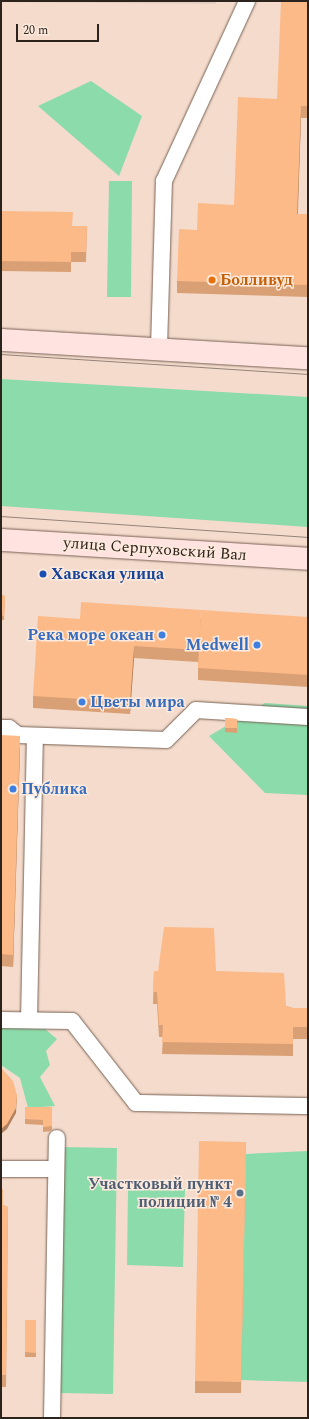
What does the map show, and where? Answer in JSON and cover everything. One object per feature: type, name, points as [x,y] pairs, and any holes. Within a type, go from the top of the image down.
[{"type":"main road","points":[[1,340],[159,348],[308,358]]},
{"type":"main road","name":"улица Серпуховский Вал","points":[[1,540],[308,559]]},
{"type":"lane","points":[[159,348],[164,181],[247,1]]},
{"type":"lane","points":[[1,728],[9,728],[18,735],[166,740],[196,710],[308,717]]},
{"type":"lane","points":[[30,1020],[35,736]]},
{"type":"lane","points":[[1,1020],[72,1021],[136,1103],[308,1106]]},
{"type":"lane","points":[[52,1418],[57,1138]]},
{"type":"lane","points":[[1,1168],[56,1169]]},
{"type":"shaded area","points":[[216,1],[216,4],[1,2]]},
{"type":"green space","points":[[91,81],[142,116],[119,176],[38,106]]},
{"type":"green space","points":[[109,181],[132,181],[131,297],[107,297]]},
{"type":"green space","points":[[1,379],[308,397],[308,527],[1,506]]},
{"type":"green space","points":[[265,703],[308,706],[308,795],[265,793],[209,736]]},
{"type":"green space","points":[[1,1027],[45,1029],[57,1039],[46,1051],[50,1065],[40,1077],[55,1106],[28,1108],[20,1078],[1,1065]]},
{"type":"green space","points":[[62,1147],[117,1148],[113,1394],[59,1393]]},
{"type":"green space","points":[[308,1151],[308,1382],[241,1380],[246,1154]]},
{"type":"green space","points":[[128,1188],[185,1189],[183,1267],[127,1265]]},
{"type":"building","points":[[281,1],[308,1],[308,106],[301,106],[297,214],[308,214],[308,285],[177,281],[179,229],[197,230],[198,203],[234,205],[238,97],[277,99]]},
{"type":"building","points":[[1,211],[73,212],[72,226],[87,226],[86,252],[71,252],[71,262],[1,261]]},
{"type":"building","points":[[1,595],[5,596],[4,616],[1,615]]},
{"type":"building","points":[[81,602],[201,610],[199,650],[134,646],[130,702],[33,696],[38,616],[80,619]]},
{"type":"building","points":[[201,610],[308,617],[308,675],[198,668]]},
{"type":"building","points":[[225,718],[237,719],[237,728],[225,728]]},
{"type":"building","points":[[1,735],[20,736],[13,955],[1,954]]},
{"type":"building","points":[[164,927],[214,928],[216,971],[284,973],[286,1006],[293,1008],[308,1008],[308,1027],[293,1027],[293,1044],[162,1042],[163,1025],[159,1025],[157,992],[153,992],[154,971],[158,971]]},
{"type":"building","points":[[1,1068],[13,1081],[17,1095],[16,1108],[7,1124],[1,1129]]},
{"type":"building","points":[[25,1107],[52,1107],[52,1126],[43,1127],[43,1120],[25,1119]]},
{"type":"building","points":[[199,1141],[246,1142],[241,1382],[195,1381]]},
{"type":"building","points":[[1,1189],[3,1189],[3,1205],[8,1207],[6,1375],[1,1375]]},
{"type":"building","points":[[25,1320],[36,1320],[36,1353],[25,1352]]},
{"type":"tram line","points":[[1,354],[308,374]]},
{"type":"tram line","points":[[1,516],[308,537]]},
{"type":"place","name":"Болливуд","points":[[212,280]]},
{"type":"place","name":"Хавская улица","points":[[43,574]]},
{"type":"place","name":"Река море океан","points":[[162,635]]},
{"type":"place","name":"Medwell","points":[[257,645]]},
{"type":"place","name":"Цветы мира","points":[[82,702]]},
{"type":"place","name":"Публика","points":[[13,789]]},
{"type":"place","name":"Участковый пункт полиции № 4","points":[[240,1193]]}]
